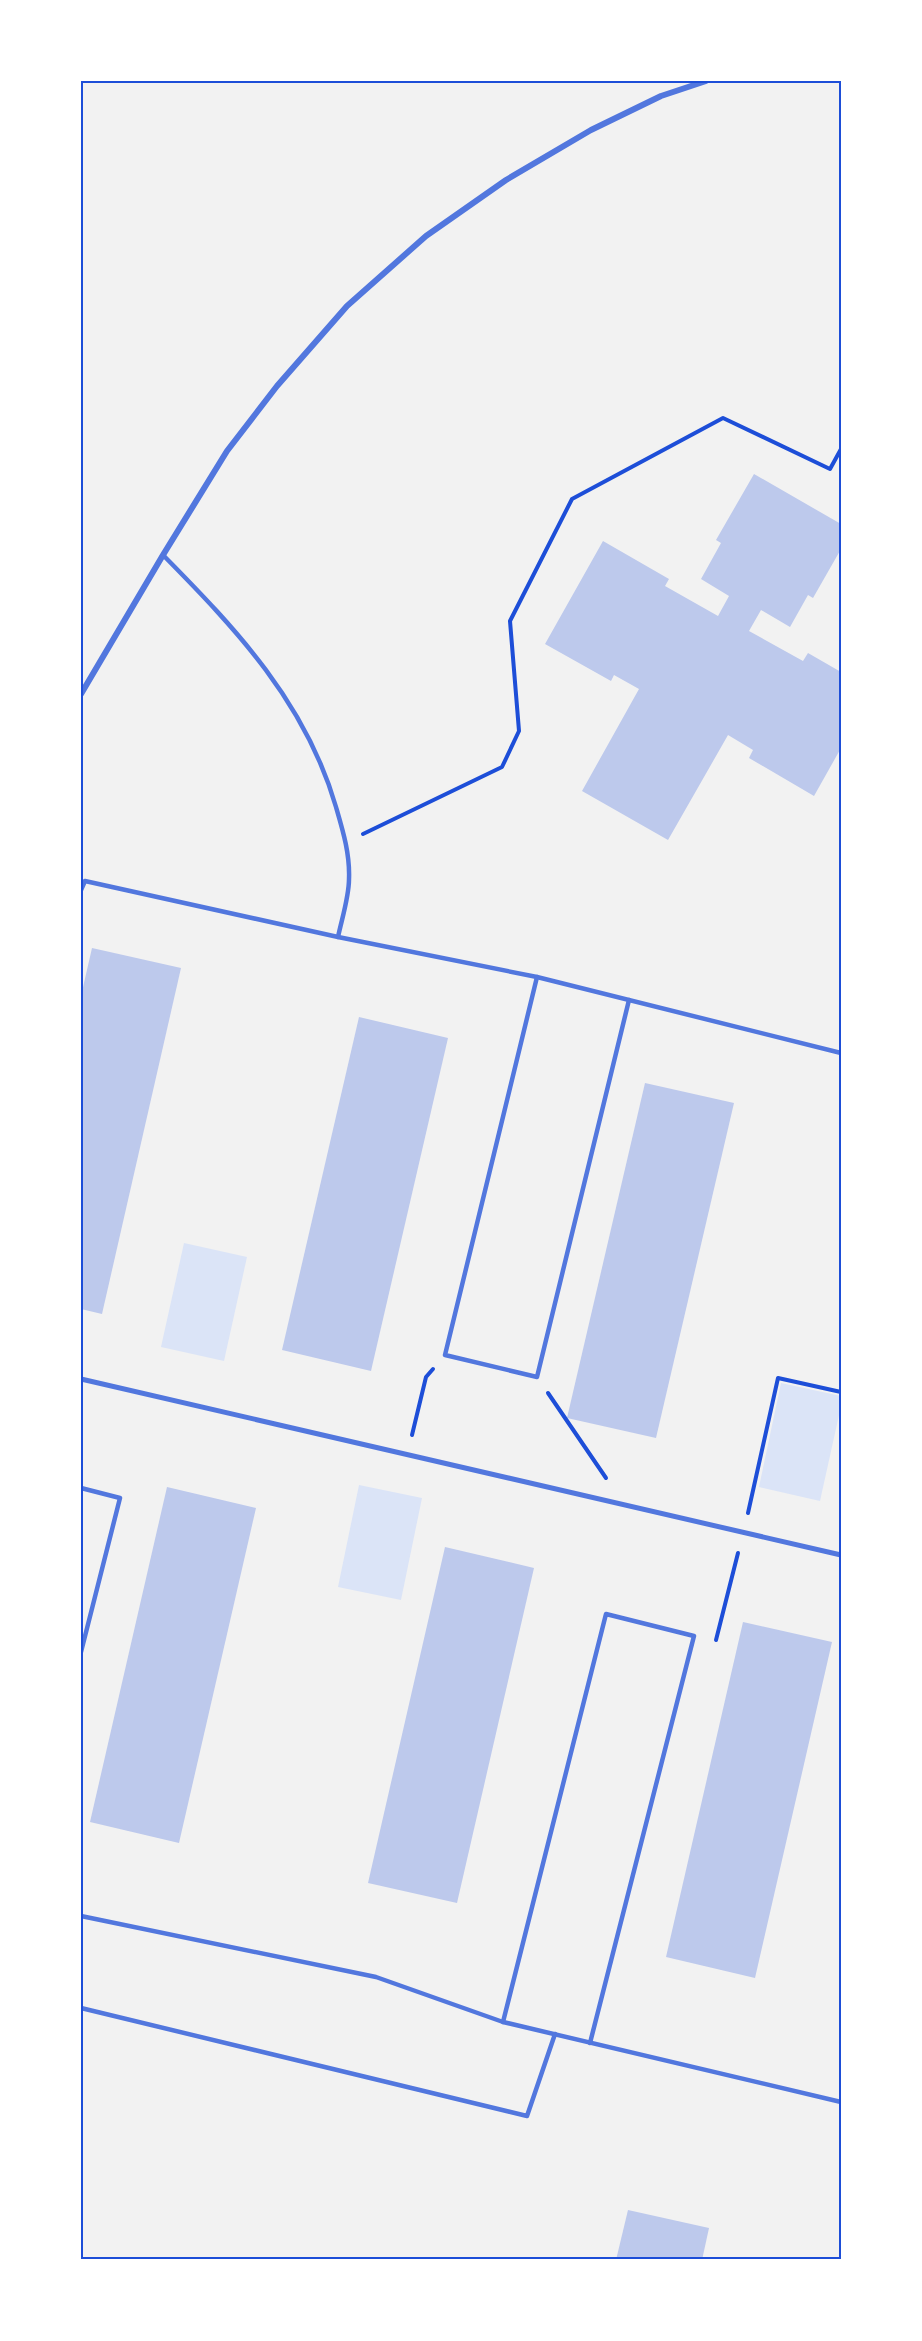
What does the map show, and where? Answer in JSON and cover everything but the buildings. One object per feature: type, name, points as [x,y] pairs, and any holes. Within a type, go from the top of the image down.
[{"type":"street","points":[[81,694],[227,451],[277,386],[347,306],[426,236],[506,180],[591,130],[661,96],[706,81]]},
{"type":"street","points":[[81,1378],[841,1555]]},
{"type":"lane","points":[[163,555],[224,618],[267,670],[306,730],[329,782],[346,842],[350,880],[338,937]]},
{"type":"lane","points":[[81,890],[85,881],[338,937],[537,977],[841,1053]]},
{"type":"lane","points":[[537,977],[445,1355],[537,1377],[629,1000]]},
{"type":"lane","points":[[81,1488],[120,1498],[81,1652]]},
{"type":"lane","points":[[503,2022],[606,1614],[694,1636],[590,2043]]},
{"type":"lane","points":[[81,1916],[376,1977],[503,2022],[841,2102]]},
{"type":"lane","points":[[81,2008],[527,2116],[555,2034]]},
{"type":"path","points":[[346,842],[502,768],[519,730],[510,621],[572,499],[723,418],[830,469],[841,449]]},
{"type":"path","points":[[407,1454],[426,1377],[445,1355]]},
{"type":"path","points":[[537,1377],[624,1504]]},
{"type":"path","points":[[694,1636],[717,1640],[744,1532],[778,1378],[841,1392]]},
{"type":"shaded area","points":[[184,1243],[247,1257],[224,1361],[161,1347]]},
{"type":"shaded area","points":[[781,1383],[841,1396],[841,1406],[820,1501],[759,1487]]},
{"type":"shaded area","points":[[359,1485],[422,1498],[401,1600],[338,1587]]}]
